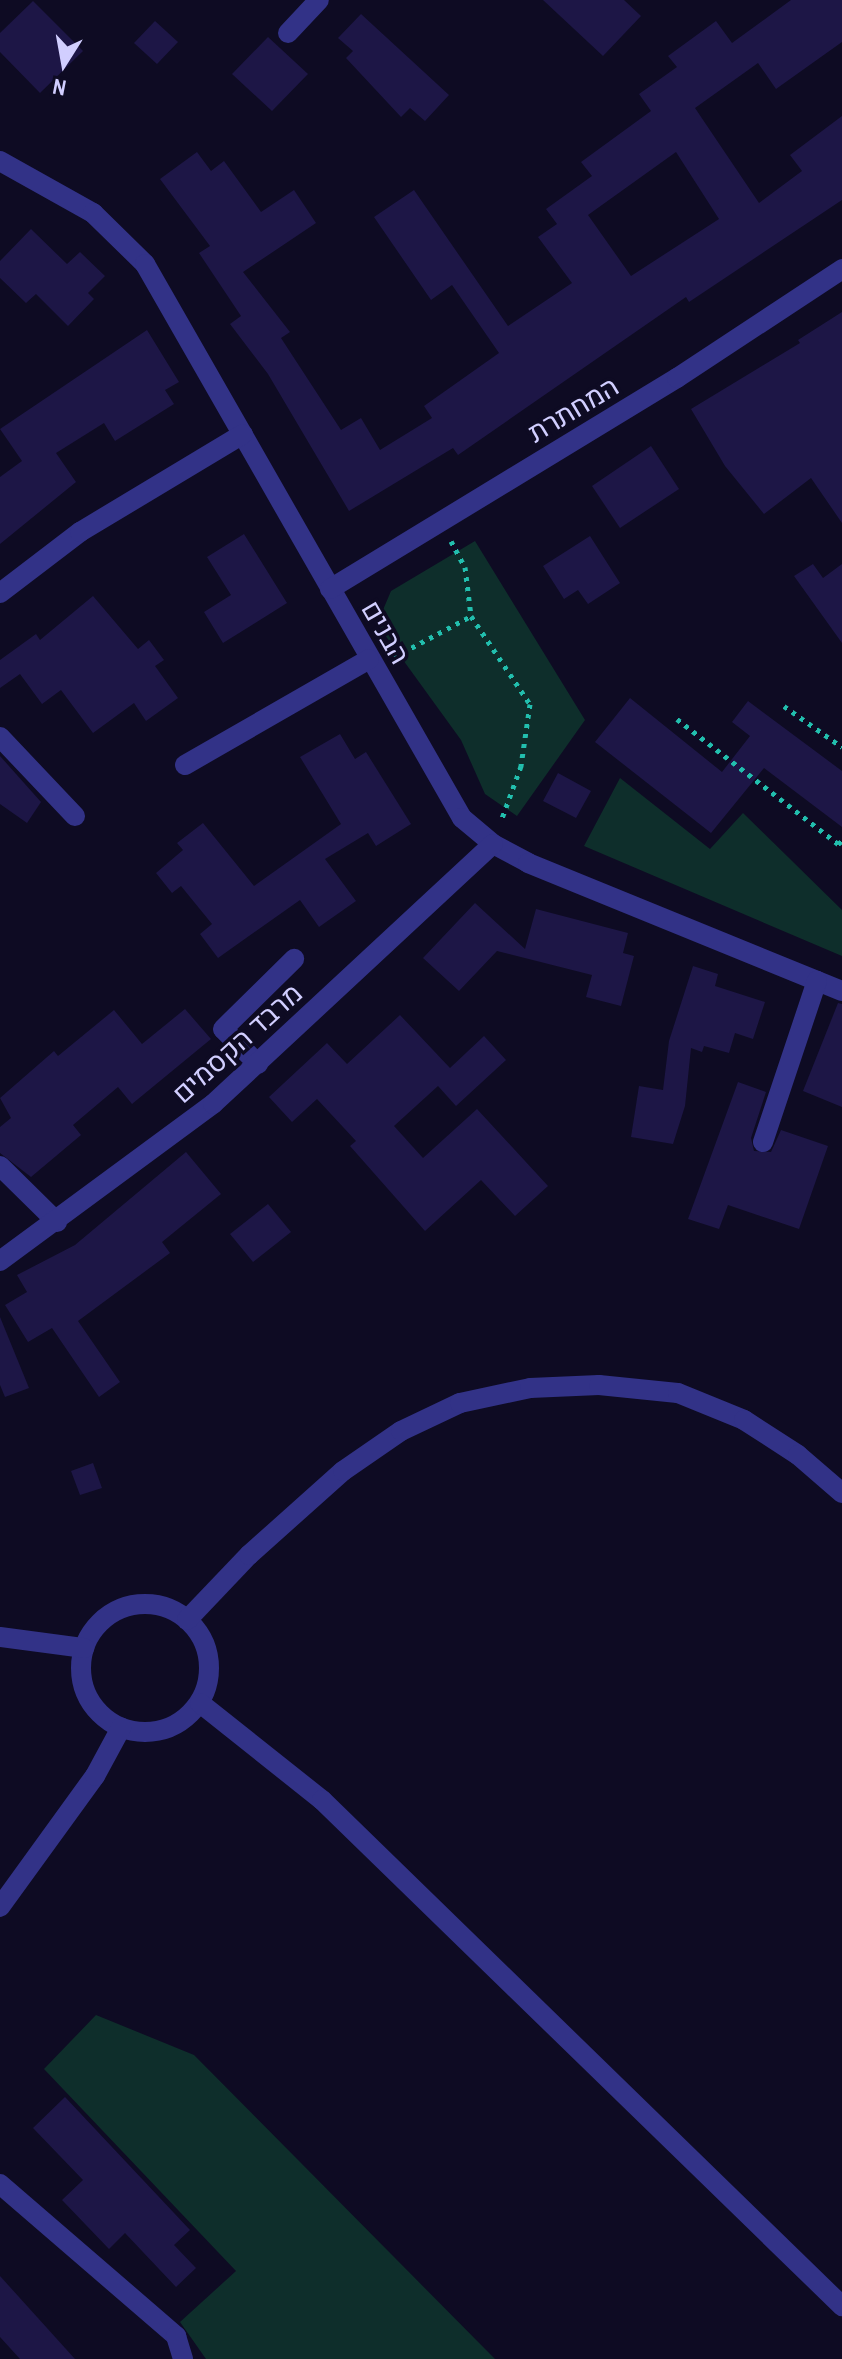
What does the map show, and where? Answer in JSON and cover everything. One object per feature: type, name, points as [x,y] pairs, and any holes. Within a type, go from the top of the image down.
[{"type":"street","points":[[288,33],[319,0]]},
{"type":"street","name":"הבנים","points":[[0,161],[56,188],[121,237],[163,292],[450,801],[493,844],[842,991]]},
{"type":"street","name":"המחתרת","points":[[330,589],[677,378],[842,269]]},
{"type":"street","points":[[0,593],[80,532],[243,434]]},
{"type":"street","points":[[185,765],[371,664]]},
{"type":"street","points":[[0,737],[75,816]]},
{"type":"street","name":"מרבד הקסמים","points":[[0,1261],[167,1140],[258,1064],[493,844]]},
{"type":"street","points":[[258,1064],[223,1029],[294,959]]},
{"type":"street","points":[[763,1142],[817,981]]},
{"type":"street","points":[[0,1166],[57,1222]]},
{"type":"street","points":[[187,1620],[249,1555],[343,1471],[401,1431],[460,1403],[530,1388],[599,1385],[678,1393],[744,1420],[798,1455],[842,1493]]},
{"type":"street","points":[[151,1603],[187,1620],[209,1655],[200,1703],[184,1719],[163,1730],[121,1728],[89,1700],[82,1683],[84,1648],[107,1615],[128,1605],[151,1603]]},
{"type":"street","points":[[0,1637],[84,1648]]},
{"type":"street","points":[[200,1703],[322,1800],[842,2306]]},
{"type":"street","points":[[0,1907],[95,1776],[121,1728]]},
{"type":"street","points":[[0,2184],[176,2336],[183,2359]]},
{"type":"path","points":[[440,522],[465,567],[471,616],[530,704],[521,766],[493,844]]},
{"type":"path","points":[[371,664],[471,616]]},
{"type":"path","points":[[784,706],[842,747]]},
{"type":"path","points":[[677,719],[838,844],[842,841]]},
{"type":"green space","points":[[475,541],[585,720],[517,816],[485,794],[461,740],[377,624],[391,591]]},
{"type":"green space","points":[[620,778],[710,849],[743,813],[842,910],[842,956],[584,846]]},
{"type":"green space","points":[[96,2015],[194,2055],[495,2359],[206,2359],[180,2322],[236,2271],[44,2069]]},
{"type":"building","points":[[543,0],[624,0],[641,16],[603,56]]},
{"type":"building","points":[[791,0],[842,0],[842,42],[776,89],[758,63],[695,108],[759,203],[802,171],[790,155],[842,116],[842,200],[689,302],[686,297],[458,455],[453,448],[349,511],[268,374],[230,324],[241,316],[199,253],[210,246],[160,179],[197,152],[211,171],[224,161],[261,212],[294,190],[316,223],[243,272],[290,332],[281,338],[341,430],[361,418],[380,450],[432,418],[424,406],[499,353],[452,285],[431,300],[374,217],[414,190],[508,326],[572,283],[538,237],[557,224],[546,209],[592,176],[581,162],[651,111],[639,94],[677,67],[668,56],[716,21],[732,43]],"holes":[[[676,152],[719,219],[631,276],[588,215]]]},
{"type":"building","points":[[33,1],[83,51],[40,93],[0,52],[0,33]]},
{"type":"building","points":[[361,14],[449,95],[425,121],[410,108],[401,117],[346,58],[353,51],[338,38]]},
{"type":"building","points":[[155,21],[178,42],[157,64],[134,43]]},
{"type":"building","points":[[268,37],[308,74],[272,111],[232,74]]},
{"type":"building","points":[[31,229],[67,264],[80,252],[105,276],[88,293],[94,299],[68,326],[36,294],[26,303],[0,278],[0,261]]},
{"type":"building","points":[[842,312],[842,523],[811,478],[764,514],[725,466],[691,409],[800,343],[798,340]]},
{"type":"building","points":[[147,330],[179,382],[165,390],[174,404],[115,441],[104,423],[56,453],[76,482],[0,544],[0,477],[22,461],[0,429]]},
{"type":"building","points":[[651,446],[679,489],[620,528],[592,486]]},
{"type":"building","points":[[244,534],[287,603],[223,643],[204,612],[231,595],[207,557]]},
{"type":"building","points":[[590,536],[620,583],[588,604],[578,590],[564,599],[543,566]]},
{"type":"building","points":[[813,564],[823,578],[842,564],[842,643],[794,576]]},
{"type":"building","points":[[93,596],[138,649],[149,640],[164,660],[155,666],[178,698],[146,721],[134,703],[93,733],[61,690],[42,704],[20,674],[0,688],[0,660],[36,634],[40,640]]},
{"type":"building","points":[[630,698],[722,772],[750,736],[732,722],[748,701],[842,771],[842,827],[764,768],[711,833],[595,742]]},
{"type":"building","points":[[340,734],[355,759],[366,752],[411,824],[376,846],[368,833],[325,859],[356,901],[319,927],[300,900],[218,958],[200,934],[212,924],[181,886],[172,893],[156,873],[183,850],[177,843],[203,823],[254,886],[341,824],[300,757]]},
{"type":"building","points":[[0,756],[41,802],[27,823],[0,804]]},
{"type":"building","points":[[558,773],[591,791],[576,818],[543,801]]},
{"type":"building","points":[[475,903],[525,949],[536,909],[628,933],[623,953],[634,956],[621,1006],[586,997],[592,975],[497,951],[459,991],[423,958]]},
{"type":"building","points":[[693,966],[718,974],[715,986],[765,1002],[753,1039],[735,1033],[729,1053],[704,1046],[702,1052],[691,1048],[685,1106],[673,1144],[631,1137],[639,1086],[663,1090],[669,1041]]},
{"type":"building","points":[[838,1003],[842,1004],[842,1107],[803,1091]]},
{"type":"building","points":[[185,1009],[211,1039],[132,1104],[118,1087],[73,1125],[81,1135],[31,1177],[0,1153],[0,1127],[11,1118],[0,1098],[54,1051],[58,1056],[114,1010],[142,1044]]},
{"type":"building","points":[[400,1015],[450,1068],[484,1036],[506,1060],[456,1106],[438,1086],[394,1126],[423,1158],[477,1109],[548,1186],[515,1216],[481,1180],[425,1231],[350,1146],[356,1141],[317,1099],[292,1122],[269,1097],[327,1043],[347,1064]]},
{"type":"building","points":[[738,1082],[766,1092],[751,1138],[754,1151],[771,1152],[781,1130],[828,1146],[799,1229],[728,1205],[719,1229],[688,1219]]},
{"type":"building","points":[[186,1152],[221,1194],[162,1242],[170,1253],[78,1321],[120,1382],[99,1397],[52,1328],[28,1342],[5,1305],[27,1292],[17,1275],[75,1245]]},
{"type":"building","points":[[268,1204],[291,1232],[253,1262],[230,1234]]},
{"type":"building","points":[[0,1317],[29,1388],[5,1397],[0,1385]]},
{"type":"building","points":[[93,1463],[102,1488],[80,1495],[71,1471]]},
{"type":"building","points":[[65,2097],[190,2230],[174,2245],[196,2268],[176,2287],[125,2233],[109,2249],[62,2200],[83,2180],[33,2128]]},
{"type":"building","points":[[0,2276],[75,2359],[20,2359],[0,2337]]}]
